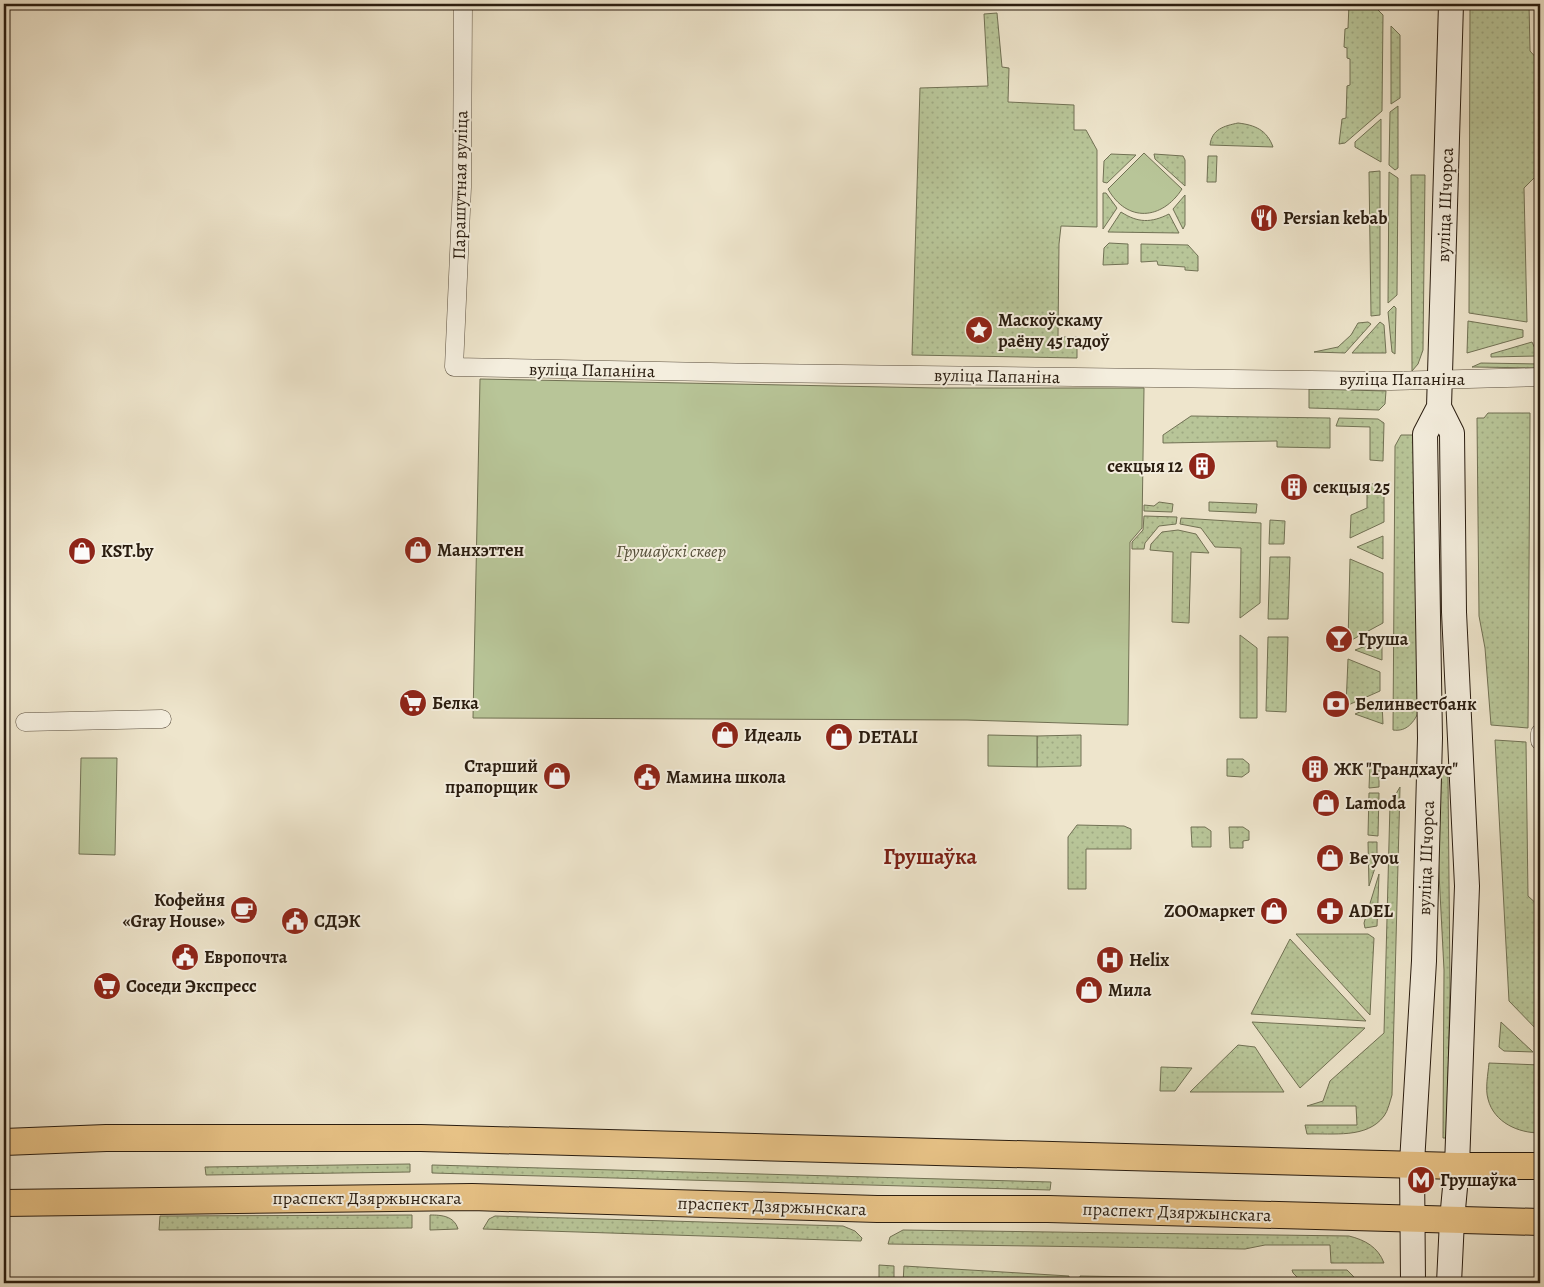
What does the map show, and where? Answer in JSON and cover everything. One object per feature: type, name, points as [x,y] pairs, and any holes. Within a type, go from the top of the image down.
[{"type":"main road","name":"вуліца Шчорса","points":[[1449,1283],[1457,1166],[1468,886],[1454,612],[1452,433],[1440,406],[1451,4]]},
{"type":"main road","name":"вуліца Шчорса","points":[[1414,1283],[1412,1163],[1424,962],[1430,738],[1425,434],[1440,406]]},
{"type":"main road","points":[[4,1142],[106,1138],[421,1138],[1412,1163],[1457,1166],[1540,1166]]},
{"type":"main road","name":"праспект Дзяржынскага","points":[[4,1203],[472,1197],[877,1209],[1048,1209],[1540,1222]]},
{"type":"street","name":"Парашутная вуліца","points":[[454,367],[462,187],[463,4]]},
{"type":"street","name":"вуліца Папаніна","points":[[454,367],[987,376],[1440,380],[1540,378]]},
{"type":"street","points":[[25,722],[162,719]]},
{"type":"street","points":[[1540,733],[1540,740]]},
{"type":"green space","points":[[1349,4],[1372,4],[1383,15],[1382,111],[1345,143],[1339,144],[1342,119],[1346,118],[1347,86],[1350,85],[1350,59],[1347,58],[1347,48],[1344,47],[1345,29],[1348,28]]},
{"type":"green space","points":[[1470,4],[1529,4],[1530,51],[1540,62],[1540,172],[1524,188],[1527,322],[1469,313]]},
{"type":"green space","points":[[997,13],[1002,67],[1009,68],[1008,102],[1074,105],[1074,130],[1086,130],[1097,150],[1097,227],[1061,226],[1059,244],[1058,337],[1077,337],[1077,358],[912,355],[920,88],[988,86],[984,14]]},
{"type":"green space","points":[[1391,26],[1400,35],[1400,98],[1391,104]]},
{"type":"green space","points":[[1398,106],[1398,168],[1395,170],[1389,165],[1390,112]]},
{"type":"green space","points":[[1381,119],[1381,162],[1355,147],[1355,142]]},
{"type":"green space","points":[[1238,123],[1260,129],[1267,136],[1273,147],[1210,145],[1216,132],[1224,127]]},
{"type":"green space","points":[[1144,153],[1182,189],[1165,207],[1155,212],[1134,212],[1125,208],[1108,189]]},
{"type":"green space","points":[[1111,154],[1136,155],[1107,183],[1103,182],[1104,161]]},
{"type":"green space","points":[[1154,154],[1183,156],[1185,160],[1185,186],[1155,159]]},
{"type":"green space","points":[[1208,156],[1217,156],[1216,182],[1207,182]]},
{"type":"green space","points":[[1380,171],[1380,315],[1371,316],[1369,172]]},
{"type":"green space","points":[[1389,172],[1398,178],[1397,295],[1388,303]]},
{"type":"green space","points":[[1411,175],[1425,175],[1423,350],[1418,364],[1412,371]]},
{"type":"green space","points":[[1103,193],[1106,193],[1117,208],[1103,229]]},
{"type":"green space","points":[[1185,195],[1185,225],[1183,229],[1173,209]]},
{"type":"green space","points":[[1121,212],[1139,220],[1156,219],[1169,214],[1179,233],[1108,232]]},
{"type":"green space","points":[[1109,243],[1128,244],[1128,264],[1103,265],[1104,248]]},
{"type":"green space","points":[[1141,244],[1188,245],[1198,256],[1198,271],[1185,270],[1185,267],[1158,265],[1157,261],[1141,262]]},
{"type":"green space","points":[[1394,306],[1396,308],[1395,354],[1392,352],[1388,312]]},
{"type":"green space","points":[[1468,321],[1523,330],[1523,337],[1467,353]]},
{"type":"green space","points":[[1368,322],[1371,324],[1345,353],[1314,352],[1338,347],[1351,335],[1358,323]]},
{"type":"green space","points":[[1380,322],[1384,325],[1386,353],[1352,353]]},
{"type":"green space","points":[[1532,342],[1537,356],[1491,357],[1491,354]]},
{"type":"green space","points":[[1481,363],[1540,364],[1540,368],[1472,367]]},
{"type":"green space","name":"Грушаўскі сквер","points":[[480,379],[936,388],[1144,388],[1142,528],[1130,542],[1128,725],[967,720],[473,718]]},
{"type":"green space","points":[[1309,389],[1386,391],[1385,404],[1379,410],[1309,408]]},
{"type":"green space","points":[[1488,413],[1530,413],[1528,728],[1491,725],[1485,648],[1479,616],[1477,418],[1484,418]]},
{"type":"green space","points":[[1191,416],[1330,418],[1330,448],[1277,447],[1277,441],[1163,443],[1163,435]]},
{"type":"green space","points":[[1339,418],[1378,419],[1384,423],[1383,461],[1370,460],[1370,427],[1336,426]]},
{"type":"green space","points":[[1401,435],[1416,435],[1419,711],[1415,719],[1406,728],[1393,730],[1395,446]]},
{"type":"green space","points":[[1367,484],[1384,484],[1384,522],[1350,538],[1351,515],[1367,508]]},
{"type":"green space","points":[[1159,502],[1173,504],[1172,512],[1144,511],[1144,505],[1154,506]]},
{"type":"green space","points":[[1209,502],[1257,504],[1256,513],[1209,511]]},
{"type":"green space","points":[[1144,516],[1177,517],[1176,524],[1159,526],[1145,543],[1144,549],[1132,549],[1132,542],[1143,530]]},
{"type":"green space","points":[[1181,518],[1261,523],[1260,603],[1240,618],[1241,548],[1215,547],[1201,528],[1180,524]]},
{"type":"green space","points":[[1270,520],[1285,521],[1284,544],[1269,544]]},
{"type":"green space","points":[[1178,530],[1196,534],[1209,553],[1191,552],[1189,623],[1172,622],[1173,552],[1150,550],[1151,544],[1162,532]]},
{"type":"green space","points":[[1383,536],[1383,559],[1357,547]]},
{"type":"green space","points":[[1270,557],[1290,557],[1288,619],[1268,619]]},
{"type":"green space","points":[[1350,559],[1383,573],[1383,623],[1348,642]]},
{"type":"green space","points":[[1240,635],[1257,648],[1257,718],[1240,718]]},
{"type":"green space","points":[[1268,637],[1288,637],[1286,712],[1266,711]]},
{"type":"green space","points":[[1382,640],[1382,660],[1355,650]]},
{"type":"green space","points":[[1348,659],[1380,672],[1380,691],[1346,706]]},
{"type":"green space","points":[[1382,703],[1383,724],[1355,714]]},
{"type":"green space","points":[[988,735],[1037,736],[1037,767],[988,766]]},
{"type":"green space","points":[[1081,735],[1081,766],[1037,767],[1037,736]]},
{"type":"green space","points":[[1495,740],[1526,742],[1528,896],[1540,907],[1540,1033],[1509,1001]]},
{"type":"green space","points":[[81,758],[117,758],[115,855],[79,854]]},
{"type":"green space","points":[[1227,759],[1243,759],[1249,764],[1249,772],[1242,777],[1227,776]]},
{"type":"green space","points":[[1370,763],[1379,766],[1379,787],[1369,788]]},
{"type":"green space","points":[[1440,770],[1444,770],[1448,776],[1450,985],[1447,1138],[1443,1138],[1444,970],[1434,776]]},
{"type":"green space","points":[[1400,787],[1392,1095],[1384,1116],[1368,1128],[1359,1132],[1349,1133],[1307,1134],[1305,1125],[1357,1125],[1356,1106],[1307,1106],[1323,1101],[1330,1081],[1384,1033],[1390,804]]},
{"type":"green space","points":[[1369,793],[1379,793],[1378,836],[1368,835]]},
{"type":"green space","points":[[1077,825],[1124,826],[1131,829],[1131,849],[1086,849],[1086,889],[1068,889],[1068,837]]},
{"type":"green space","points":[[1191,827],[1205,827],[1211,831],[1211,847],[1192,847]]},
{"type":"green space","points":[[1229,827],[1243,827],[1249,831],[1249,840],[1243,841],[1243,848],[1230,848]]},
{"type":"green space","points":[[1368,842],[1377,842],[1377,862],[1369,886]]},
{"type":"green space","points":[[1379,874],[1377,926],[1365,928],[1364,923]]},
{"type":"green space","points":[[1296,934],[1368,934],[1374,938],[1370,1015]]},
{"type":"green space","points":[[1290,939],[1366,1021],[1251,1014]]},
{"type":"green space","points":[[1252,1022],[1365,1028],[1300,1088]]},
{"type":"green space","points":[[1501,1022],[1533,1052],[1504,1051],[1499,1047]]},
{"type":"green space","points":[[1238,1045],[1255,1047],[1284,1092],[1190,1092]]},
{"type":"green space","points":[[1489,1063],[1540,1065],[1540,1133],[1516,1129],[1508,1125],[1496,1114],[1491,1107],[1487,1095]]},
{"type":"green space","points":[[1161,1067],[1192,1068],[1175,1091],[1160,1091]]},
{"type":"green space","points":[[410,1164],[410,1172],[206,1175],[205,1167]]},
{"type":"green space","points":[[432,1165],[1051,1182],[1050,1190],[432,1173]]},
{"type":"green space","points":[[412,1215],[412,1228],[159,1230],[160,1216]]},
{"type":"green space","points":[[430,1215],[451,1219],[458,1229],[430,1230]]},
{"type":"green space","points":[[495,1216],[843,1226],[855,1231],[862,1238],[861,1241],[483,1229],[489,1219]]},
{"type":"green space","points":[[903,1230],[1349,1236],[1375,1248],[1384,1263],[1331,1263],[1330,1245],[1265,1245],[1245,1249],[888,1244],[890,1237]]},
{"type":"green space","points":[[879,1265],[894,1266],[894,1283],[879,1283]]},
{"type":"green space","points":[[904,1266],[1069,1276],[1069,1283],[903,1283]]},
{"type":"green space","points":[[1292,1270],[1347,1270],[1360,1283],[1303,1283]]},
{"type":"green space","points":[[1080,1276],[1259,1279],[1254,1283],[1080,1283]]},
{"type":"place","name":"Persian kebab","points":[[1264,218]]},
{"type":"place","name":"Маскоўскаму раёну 45 гадоў","points":[[979,330]]},
{"type":"place","name":"секцыя 12","points":[[1202,466]]},
{"type":"place","name":"секцыя 25","points":[[1294,487]]},
{"type":"place","name":"Манхэттен","points":[[418,550]]},
{"type":"place","name":"KST.by","points":[[82,551]]},
{"type":"place","name":"Груша","points":[[1339,639]]},
{"type":"place","name":"Белка","points":[[413,703]]},
{"type":"place","name":"Белинвестбанк","points":[[1336,704]]},
{"type":"place","name":"Идеаль","points":[[725,735]]},
{"type":"place","name":"DETALI","points":[[839,737]]},
{"type":"place","name":"ЖК \"Грандхаус\"","points":[[1315,769]]},
{"type":"place","name":"Старший прапорщик","points":[[557,776]]},
{"type":"place","name":"Мамина школа","points":[[647,777]]},
{"type":"place","name":"Lamoda","points":[[1326,803]]},
{"type":"place","name":"Be you","points":[[1330,858]]},
{"type":"place","name":"Кофейня «Gray House»","points":[[244,910]]},
{"type":"place","name":"ZOOмаркет","points":[[1274,911]]},
{"type":"place","name":"ADEL","points":[[1330,911]]},
{"type":"place","name":"СДЭК","points":[[295,921]]},
{"type":"place","name":"Европочта","points":[[185,957]]},
{"type":"place","name":"Helix","points":[[1110,960]]},
{"type":"place","name":"Соседи Экспресс","points":[[107,986]]},
{"type":"place","name":"Мила","points":[[1089,990]]},
{"type":"place","name":"Грушаўка","points":[[1421,1180]]},
{"type":"district","name":"Грушаўка","points":[[930,856]]}]
